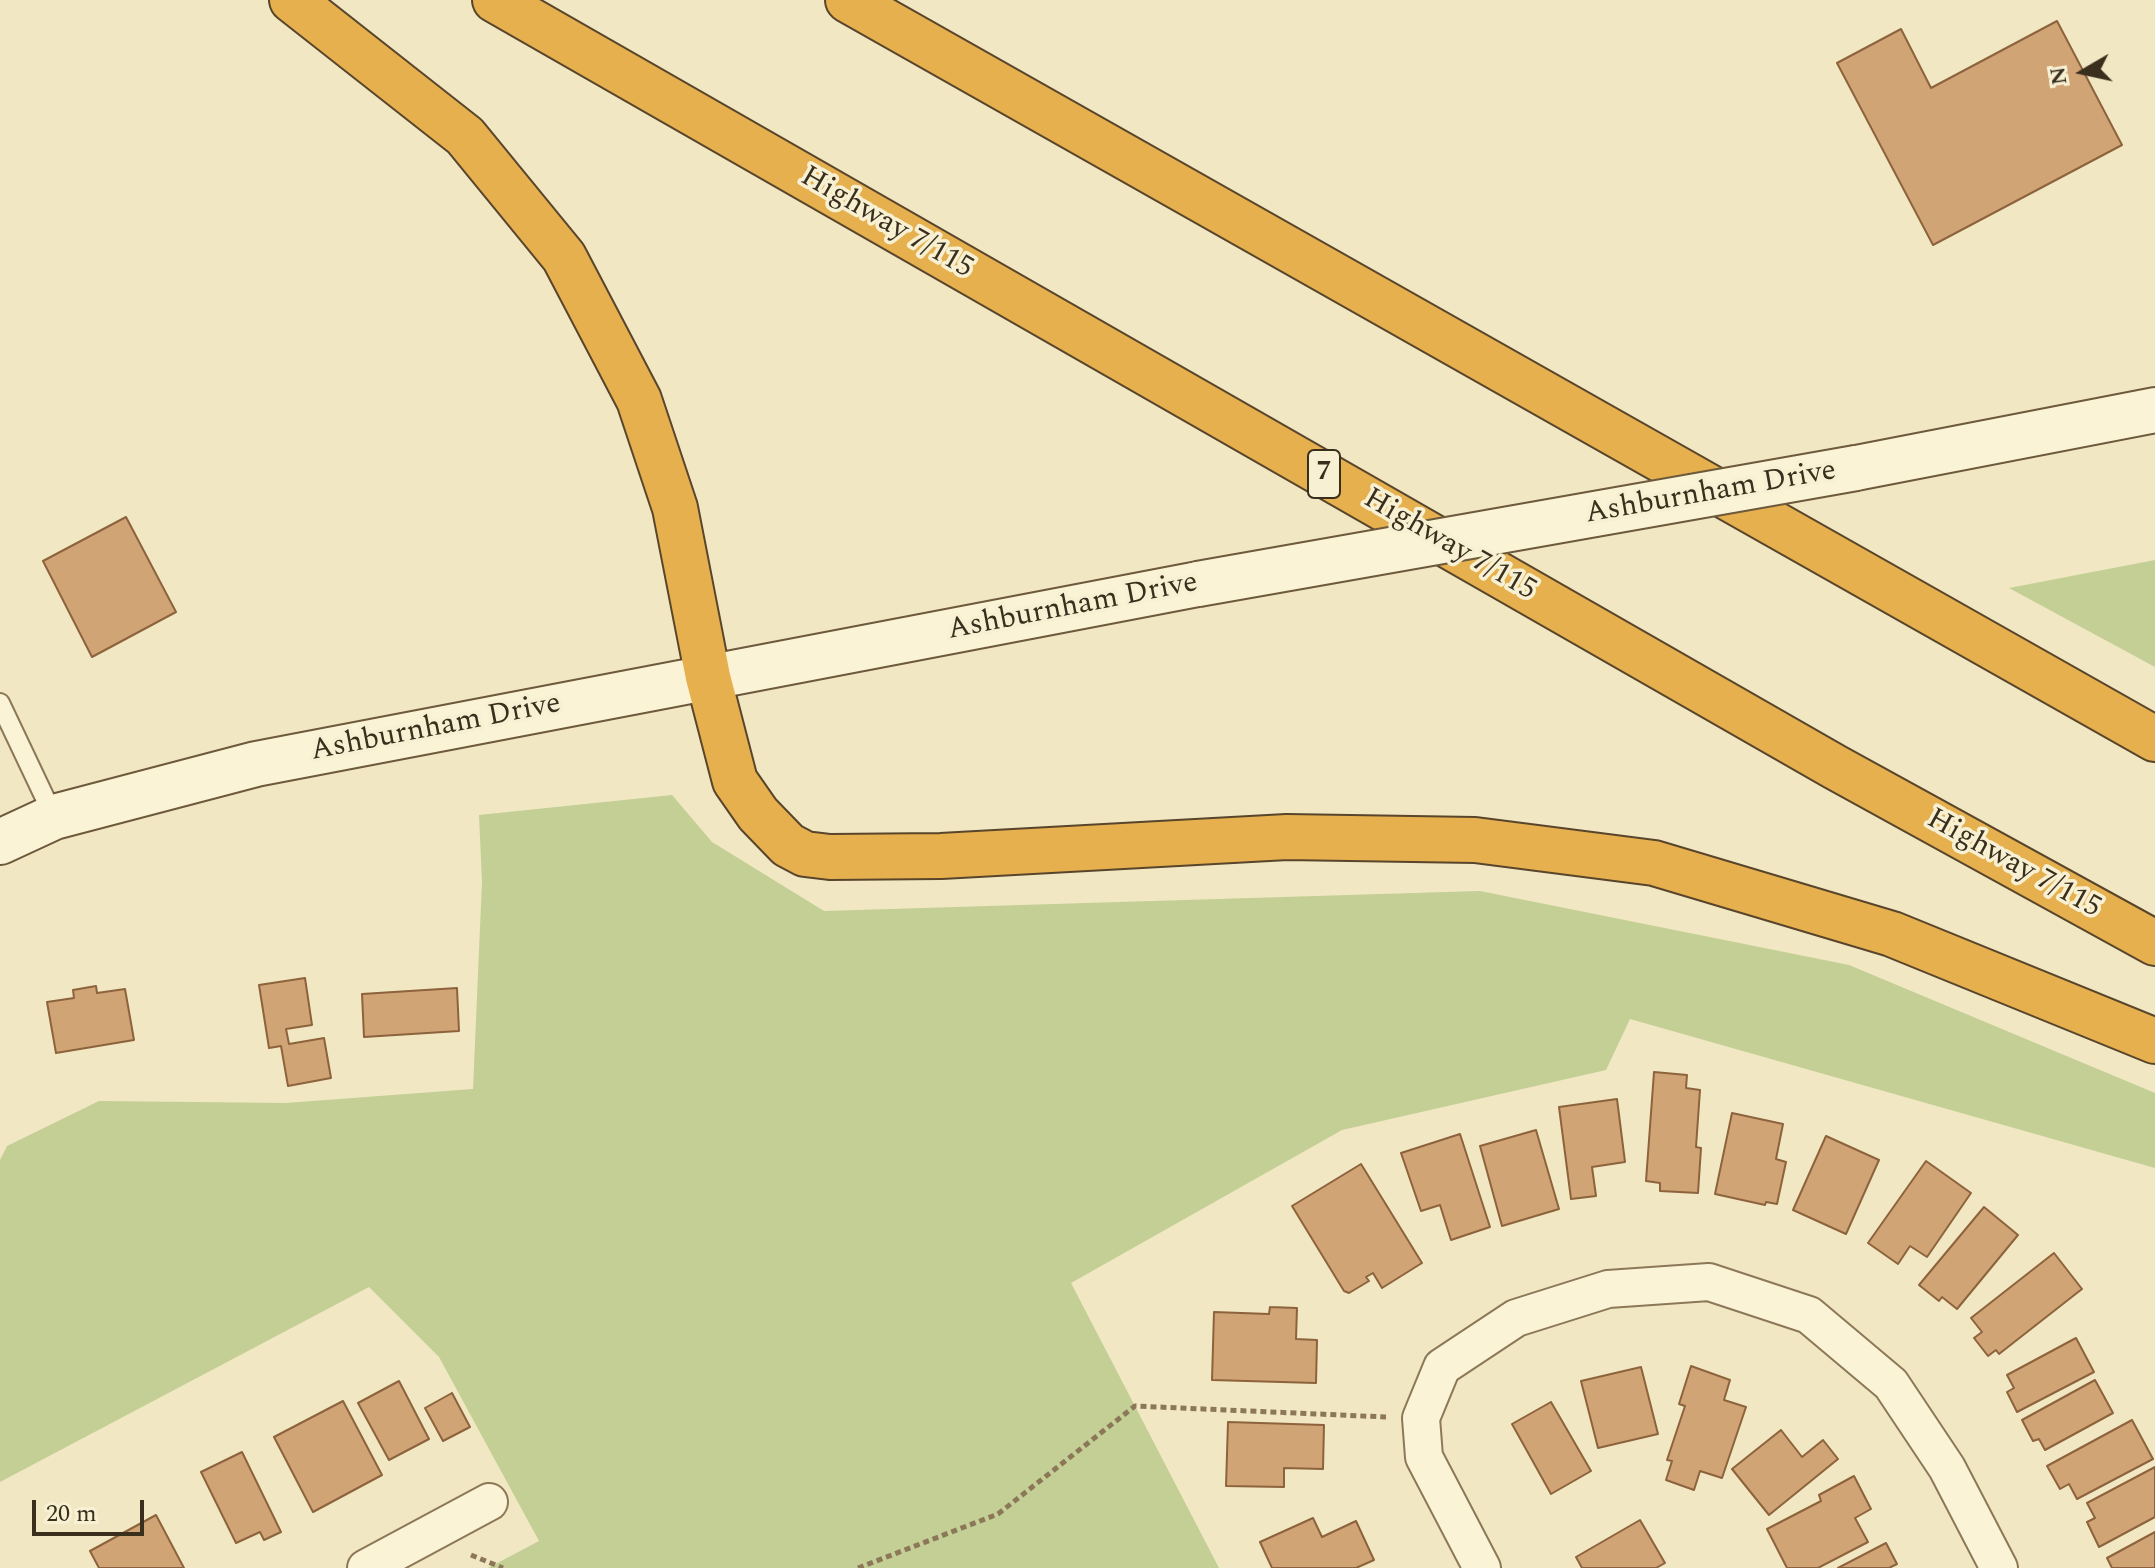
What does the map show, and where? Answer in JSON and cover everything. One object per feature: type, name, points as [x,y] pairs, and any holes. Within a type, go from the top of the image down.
[{"type":"highway","points":[[292,0],[465,136],[564,257],[639,400],[675,508],[708,677],[735,781],[758,814],[788,845],[805,854],[830,857],[941,856],[1287,837],[1475,840],[1654,863],[1892,934],[2155,1041]]},
{"type":"highway","name":"Highway 7/115","points":[[495,0],[1821,759],[2155,943]]},
{"type":"highway","points":[[848,0],[2155,739]]},
{"type":"main road","name":"Ashburnham Drive","points":[[0,842],[54,817],[256,764],[1198,584],[1856,468],[2155,410]]},
{"type":"street","points":[[1482,1568],[1424,1457],[1421,1418],[1442,1367],[1516,1318],[1608,1289],[1709,1282],[1809,1315],[1891,1384],[1947,1468],[1999,1568]]},
{"type":"street","points":[[366,1568],[489,1502]]},
{"type":"lane","points":[[0,703],[54,817]]},
{"type":"path","points":[[858,1568],[998,1514],[1135,1406],[1421,1418]]},
{"type":"green space","points":[[2155,560],[2155,667],[2009,588]]},
{"type":"green space","points":[[672,795],[712,842],[824,911],[1480,891],[1849,965],[2155,1093],[2155,1168],[1630,1019],[1606,1070],[1342,1130],[1071,1283],[1219,1568],[488,1568],[539,1541],[439,1357],[369,1287],[0,1482],[0,1160],[7,1146],[99,1101],[286,1103],[473,1089],[482,882],[479,815]]},
{"type":"building","points":[[2057,21],[2122,145],[1933,245],[1837,63],[1901,29],[1931,88]]},
{"type":"building","points":[[126,517],[176,612],[92,657],[43,561]]},
{"type":"building","points":[[305,978],[312,1025],[286,1029],[289,1044],[324,1038],[331,1078],[288,1086],[281,1046],[269,1048],[259,985]]},
{"type":"building","points":[[96,986],[97,993],[125,989],[134,1040],[56,1053],[47,1002],[74,998],[73,990]]},
{"type":"building","points":[[457,988],[459,1031],[364,1037],[362,994]]},
{"type":"building","points":[[1654,1072],[1687,1075],[1686,1088],[1700,1090],[1696,1147],[1701,1148],[1698,1193],[1660,1191],[1660,1183],[1646,1181]]},
{"type":"building","points":[[1617,1099],[1625,1162],[1592,1167],[1596,1196],[1571,1199],[1559,1107]]},
{"type":"building","points":[[1732,1113],[1783,1124],[1776,1159],[1786,1162],[1777,1204],[1766,1202],[1765,1205],[1715,1194]]},
{"type":"building","points":[[1536,1130],[1559,1209],[1502,1226],[1480,1146]]},
{"type":"building","points":[[1460,1134],[1490,1227],[1451,1240],[1440,1205],[1421,1211],[1401,1153]]},
{"type":"building","points":[[1826,1136],[1879,1160],[1846,1234],[1793,1210]]},
{"type":"building","points":[[1926,1161],[1971,1193],[1927,1257],[1910,1246],[1898,1264],[1868,1243]]},
{"type":"building","points":[[1361,1164],[1422,1263],[1382,1288],[1373,1273],[1366,1277],[1369,1281],[1349,1293],[1344,1291],[1292,1206]]},
{"type":"building","points":[[1984,1207],[2018,1235],[1957,1309],[1942,1297],[1939,1301],[1919,1285]]},
{"type":"building","points":[[2054,1253],[2082,1289],[1999,1354],[1996,1350],[1988,1356],[1974,1338],[1982,1332],[1971,1318]]},
{"type":"building","points":[[1270,1307],[1297,1308],[1296,1339],[1317,1340],[1316,1383],[1212,1380],[1214,1312],[1269,1314]]},
{"type":"building","points":[[2076,1338],[2094,1372],[2017,1412],[2007,1392],[2014,1388],[2007,1375]]},
{"type":"building","points":[[1691,1366],[1730,1380],[1724,1400],[1746,1407],[1722,1478],[1700,1471],[1694,1490],[1666,1480],[1672,1461],[1667,1460],[1685,1406],[1679,1404]]},
{"type":"building","points":[[1641,1367],[1658,1434],[1598,1448],[1581,1381]]},
{"type":"building","points":[[2095,1380],[2113,1413],[2045,1450],[2039,1439],[2033,1441],[2022,1420]]},
{"type":"building","points":[[399,1381],[429,1439],[389,1460],[358,1403]]},
{"type":"building","points":[[452,1393],[470,1427],[443,1441],[425,1408]]},
{"type":"building","points":[[343,1401],[382,1475],[313,1512],[274,1437]]},
{"type":"building","points":[[1551,1402],[1591,1471],[1551,1494],[1512,1424]]},
{"type":"building","points":[[2132,1420],[2153,1459],[2077,1499],[2069,1484],[2060,1489],[2047,1466]]},
{"type":"building","points":[[1228,1422],[1324,1425],[1323,1469],[1284,1468],[1284,1487],[1226,1486]]},
{"type":"building","points":[[1781,1430],[1802,1457],[1823,1440],[1838,1459],[1769,1515],[1732,1469]]},
{"type":"building","points":[[242,1452],[281,1532],[264,1540],[260,1532],[236,1543],[201,1472]]},
{"type":"building","points":[[2155,1467],[2155,1517],[2099,1547],[2087,1522],[2095,1518],[2087,1503]]},
{"type":"building","points":[[1854,1476],[1871,1509],[1855,1518],[1868,1542],[1818,1568],[1787,1568],[1767,1529],[1821,1501],[1819,1495]]},
{"type":"building","points":[[156,1515],[184,1568],[99,1568],[90,1551]]},
{"type":"building","points":[[1313,1518],[1322,1537],[1356,1521],[1374,1560],[1356,1568],[1272,1568],[1260,1542]]},
{"type":"building","points":[[1640,1520],[1665,1563],[1656,1568],[1582,1568],[1576,1557]]},
{"type":"building","points":[[2155,1532],[2155,1568],[2112,1568],[2107,1558]]},
{"type":"building","points":[[1886,1543],[1897,1564],[1889,1568],[1838,1568]]}]
